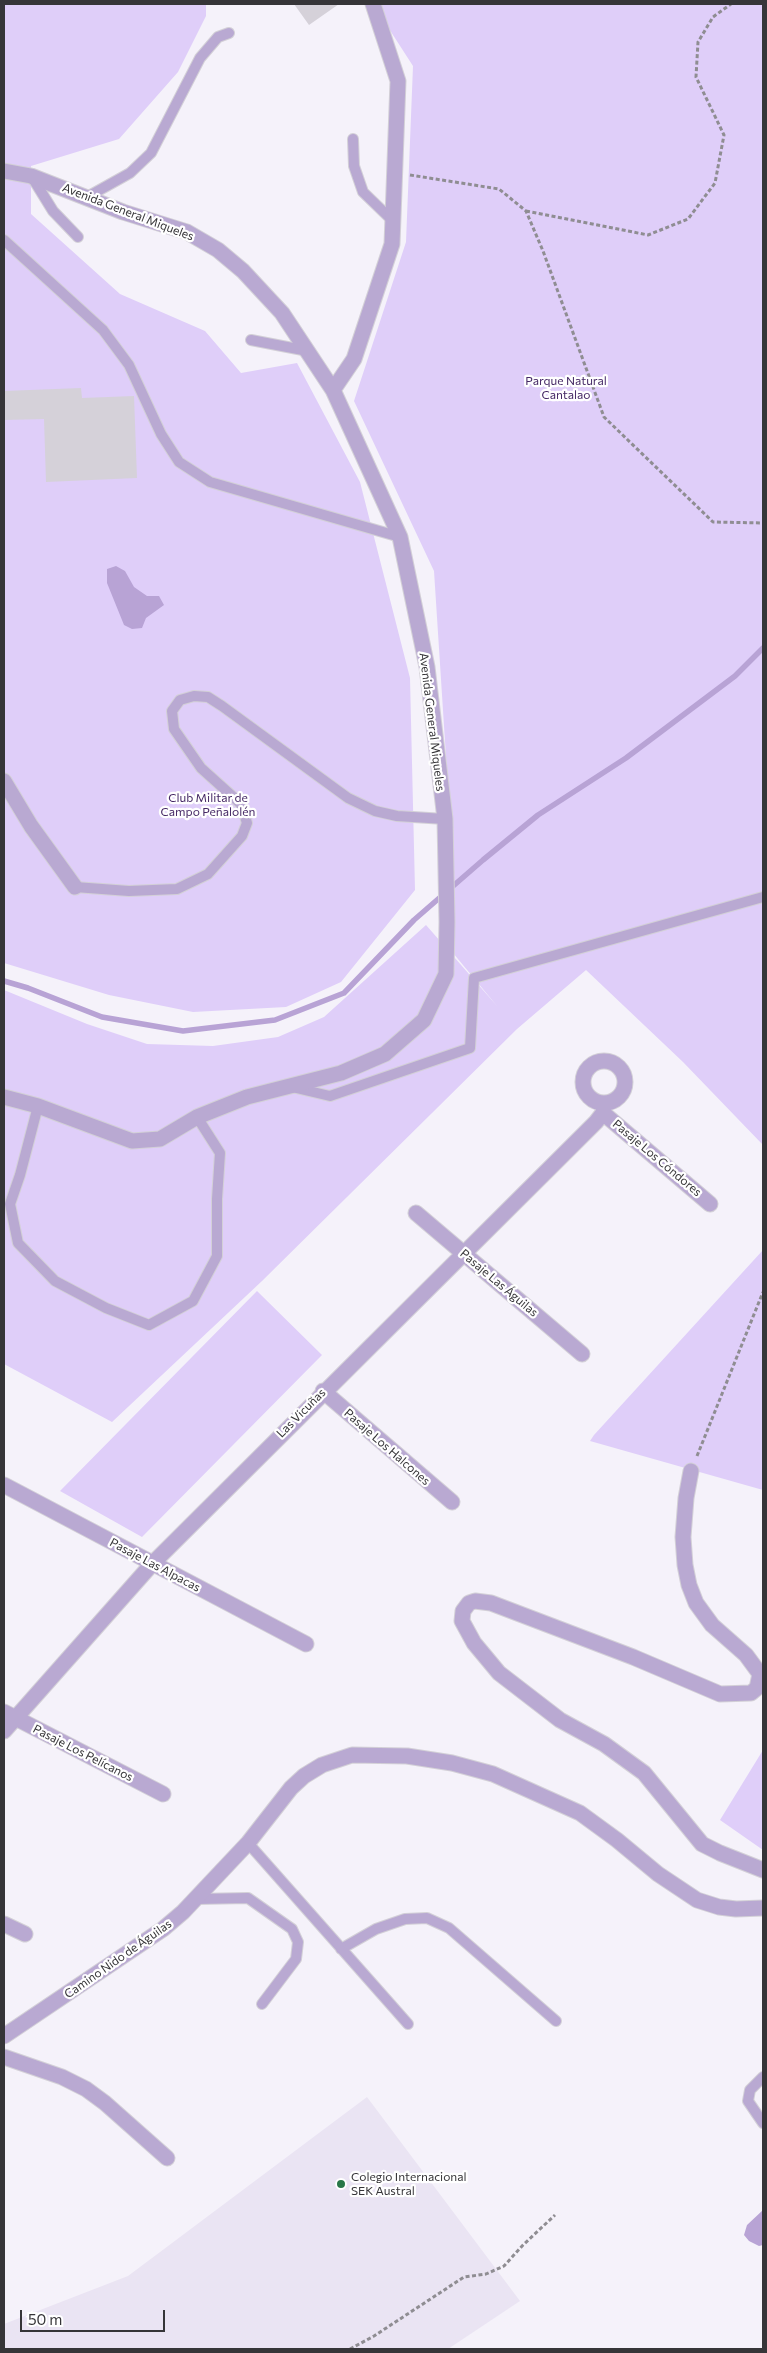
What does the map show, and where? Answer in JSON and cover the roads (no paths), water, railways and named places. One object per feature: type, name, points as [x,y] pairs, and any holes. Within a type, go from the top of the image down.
[{"type":"street","points":[[333,390],[354,359],[392,244],[398,80],[373,4]]},
{"type":"street","name":"Avenida General Miqueles","points":[[4,171],[31,176],[123,212],[187,232],[218,250],[244,271],[282,313],[333,390],[400,537],[427,667],[445,819],[447,922],[446,974],[424,1020],[385,1054],[341,1073],[247,1097],[197,1117],[160,1139],[132,1141],[38,1106],[4,1097]]},
{"type":"street","points":[[4,781],[31,826],[75,887]]},
{"type":"street","name":"Pasaje Los Cóndores","points":[[604,1108],[710,1204]]},
{"type":"street","name":"Las Vicuñas","points":[[4,1731],[9,1715],[152,1564],[463,1253],[604,1108]]},
{"type":"street","name":"Pasaje Las Águilas","points":[[416,1213],[582,1354]]},
{"type":"street","name":"Pasaje Los Halcones","points":[[323,1391],[452,1502]]},
{"type":"street","points":[[691,1471],[686,1498],[683,1537],[689,1585],[696,1604],[712,1625],[746,1655],[760,1674],[757,1688],[751,1693],[720,1694],[633,1657],[491,1603],[475,1601],[469,1603],[463,1611],[462,1621],[474,1643],[499,1673],[560,1720],[604,1744],[644,1773],[676,1810],[693,1836],[702,1844],[763,1870]]},
{"type":"street","name":"Pasaje Las Alpacas","points":[[4,1485],[306,1644]]},
{"type":"street","name":"Pasaje Los Pelícanos","points":[[9,1715],[163,1794]]},
{"type":"street","name":"Camino Nido de Águilas","points":[[4,2036],[162,1929],[197,1899],[248,1843],[291,1788],[304,1776],[322,1765],[352,1755],[407,1756],[452,1763],[493,1774],[580,1813],[617,1840],[658,1874],[698,1900],[719,1907],[736,1909],[763,1908]]},
{"type":"street","points":[[4,1924],[25,1934]]},
{"type":"street","points":[[4,2057],[62,2076],[86,2089],[105,2102],[167,2158]]},
{"type":"lane","points":[[86,197],[130,173],[151,154],[200,58],[218,37],[229,33]]},
{"type":"lane","points":[[353,139],[354,166],[363,192],[393,221]]},
{"type":"lane","points":[[31,176],[53,211],[78,238]]},
{"type":"lane","points":[[4,240],[102,330],[129,365],[161,434],[179,462],[210,482],[400,537]]},
{"type":"lane","points":[[251,340],[281,348],[308,351]]},
{"type":"lane","points":[[75,887],[129,891],[177,889],[208,874],[242,836],[247,823],[241,804],[201,768],[174,729],[172,711],[180,700],[194,696],[208,697],[222,706],[348,798],[375,811],[445,819]]},
{"type":"lane","points":[[288,1086],[330,1096],[470,1048],[474,978],[763,897]]},
{"type":"lane","points":[[38,1106],[10,1204],[18,1243],[55,1281],[106,1308],[149,1325],[193,1302],[217,1256],[217,1199],[220,1153],[197,1117]]},
{"type":"lane","points":[[248,1843],[408,2024]]},
{"type":"lane","points":[[197,1899],[248,1898],[292,1929],[298,1942],[296,1959],[262,2004]]},
{"type":"lane","points":[[341,1949],[376,1929],[405,1919],[427,1918],[449,1928],[556,2021]]},
{"type":"lane","points":[[763,2077],[750,2090],[748,2101],[763,2123]]},
{"type":"waterway","points":[[4,981],[28,988],[102,1017],[183,1031],[275,1020],[344,993],[414,920],[483,860],[538,815],[626,758],[735,676],[763,648]]},
{"type":"place","name":"Colegio Internacional SEK Austral","points":[[341,2184]]},
{"type":"park label","name":"Parque Natural Cantalao","points":[[566,388]]},
{"type":"park label","name":"Club Militar de Campo Peñalolén","points":[[208,805]]}]
